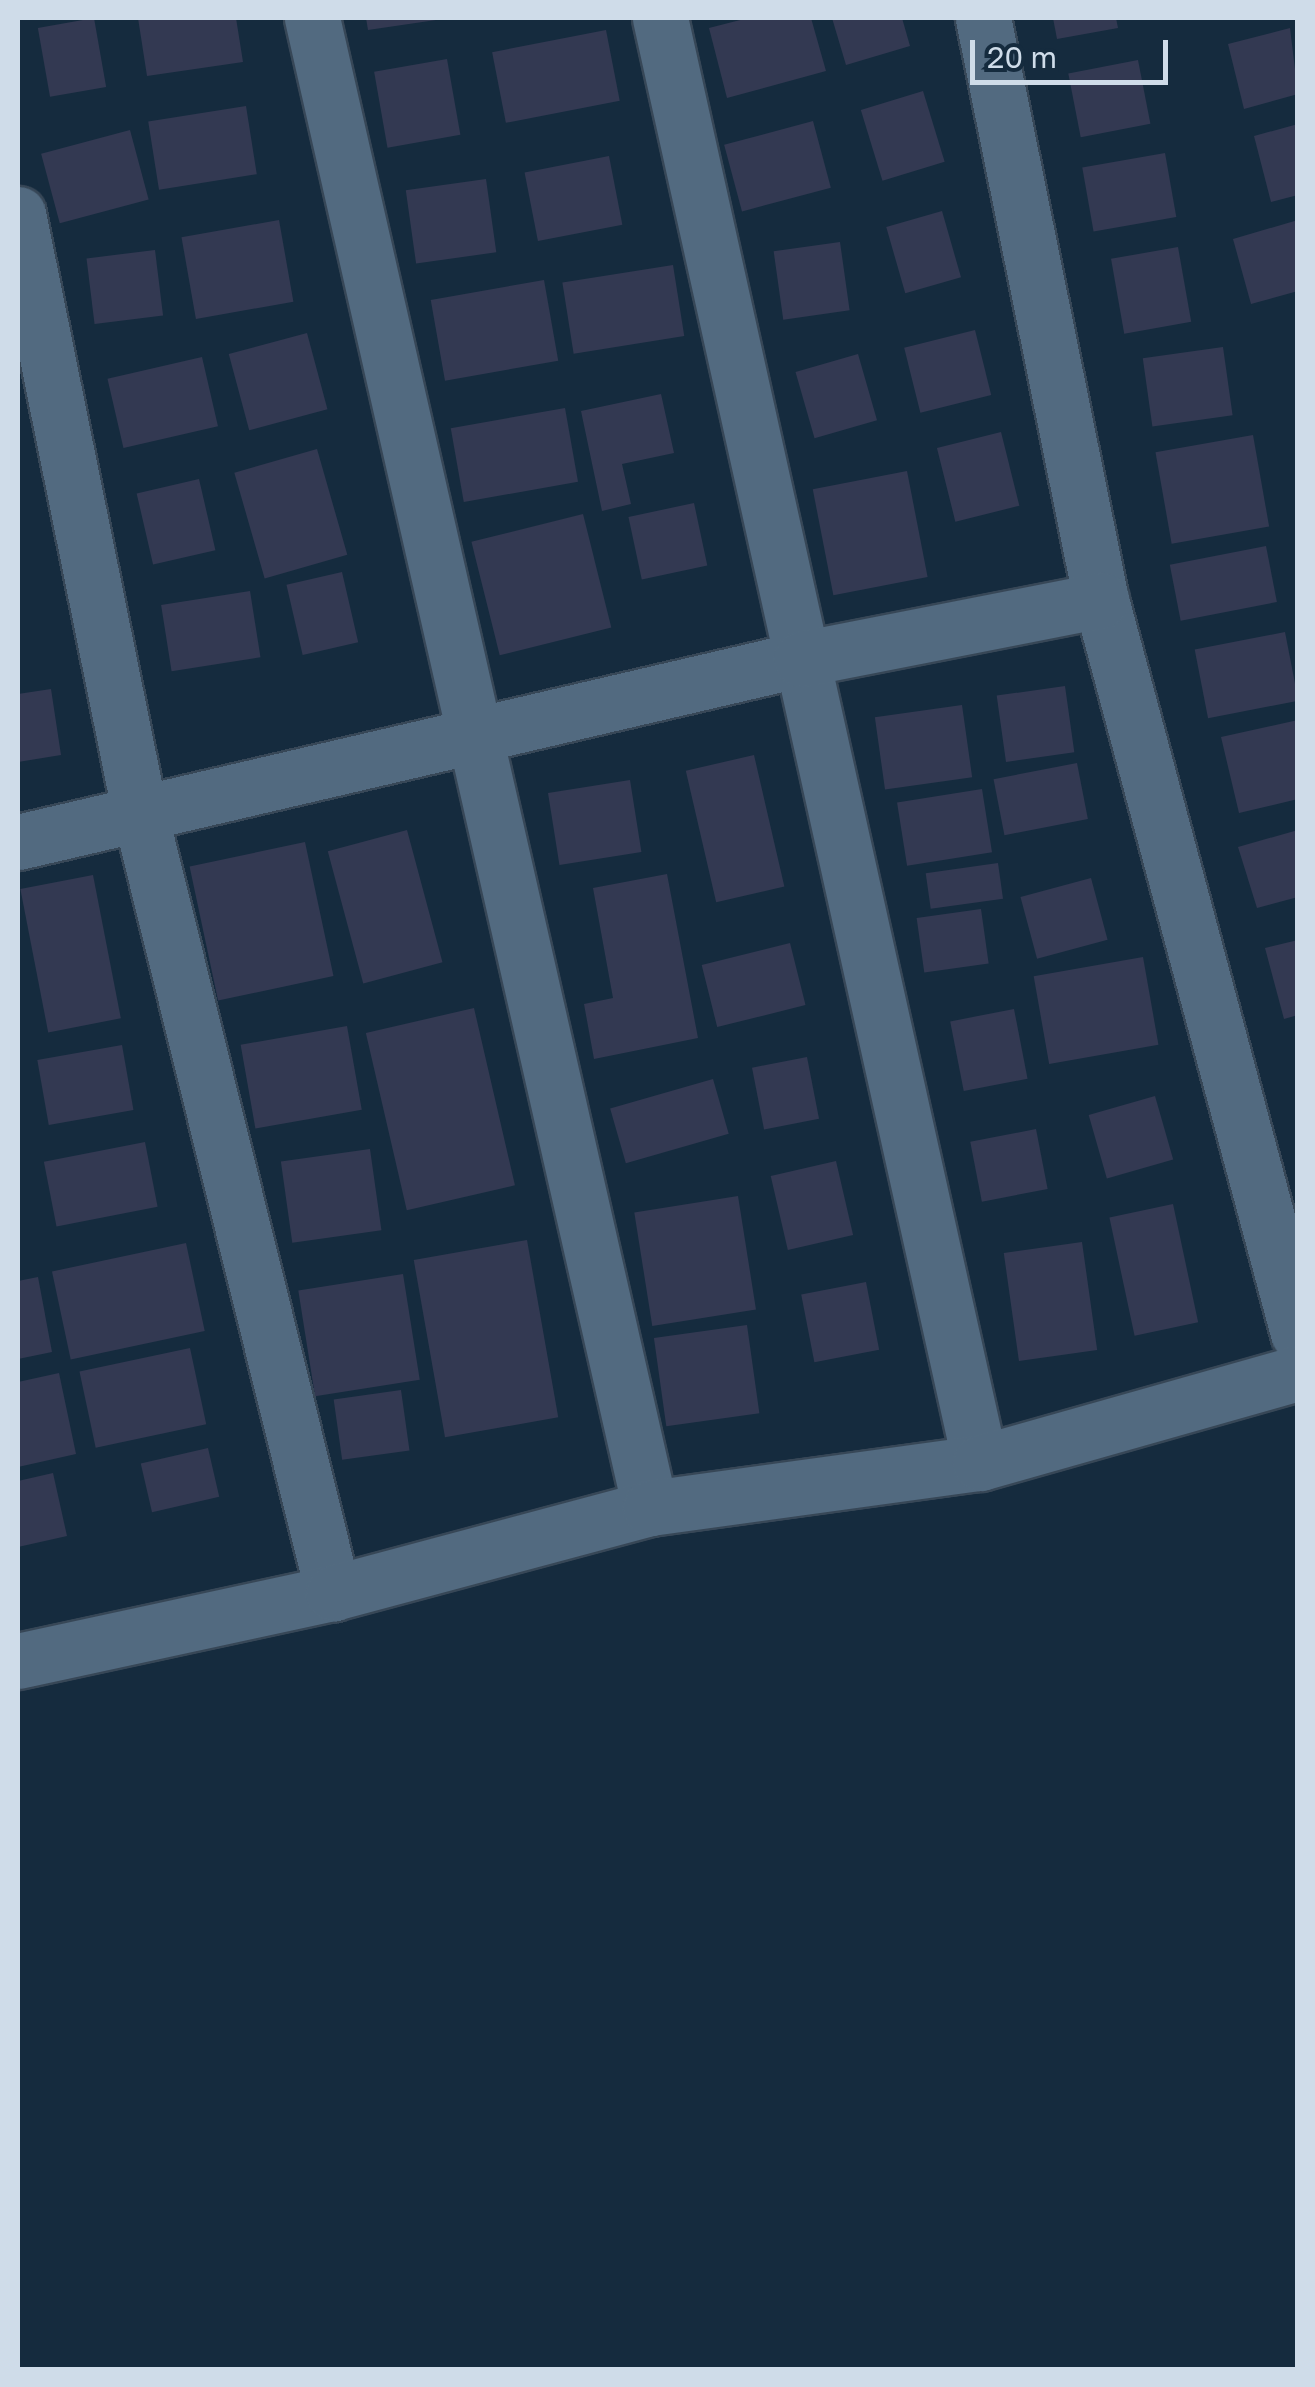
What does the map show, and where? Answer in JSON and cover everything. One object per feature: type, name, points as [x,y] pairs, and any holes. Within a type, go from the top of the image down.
[{"type":"street","points":[[312,18],[472,738],[650,1508]]},
{"type":"street","points":[[660,18],[980,1462]]},
{"type":"street","points":[[983,18],[1101,600],[1298,1334]]},
{"type":"street","points":[[18,214],[140,814],[333,1593]]},
{"type":"street","points":[[18,842],[801,659],[1101,600]]},
{"type":"street","points":[[18,1661],[333,1593],[650,1508],[980,1462],[1298,1373]]},
{"type":"building","points":[[94,18],[106,87],[50,97],[38,28]]},
{"type":"building","points":[[138,18],[236,18],[243,62],[147,76]]},
{"type":"building","points":[[366,18],[436,18],[436,20],[368,30]]},
{"type":"building","points":[[748,18],[811,18],[826,71],[727,98],[709,28]]},
{"type":"building","points":[[832,18],[902,18],[910,46],[846,65]]},
{"type":"building","points":[[1053,18],[1116,18],[1118,28],[1057,39]]},
{"type":"building","points":[[1290,28],[1298,94],[1244,109],[1228,44]]},
{"type":"building","points":[[606,30],[620,101],[506,123],[492,52]]},
{"type":"building","points":[[447,59],[460,135],[387,148],[374,72]]},
{"type":"building","points":[[1138,60],[1150,124],[1081,137],[1068,74]]},
{"type":"building","points":[[923,91],[945,162],[882,181],[861,110]]},
{"type":"building","points":[[246,106],[257,174],[159,190],[148,121]]},
{"type":"building","points":[[813,121],[831,188],[742,211],[724,145]]},
{"type":"building","points":[[1298,124],[1298,195],[1271,202],[1254,136]]},
{"type":"building","points":[[130,130],[149,200],[60,223],[41,154]]},
{"type":"building","points":[[1165,153],[1176,217],[1094,232],[1082,168]]},
{"type":"building","points":[[609,156],[622,225],[538,241],[525,172]]},
{"type":"building","points":[[486,179],[496,252],[416,264],[406,190]]},
{"type":"building","points":[[942,211],[961,277],[905,293],[886,227]]},
{"type":"building","points":[[279,220],[293,302],[196,319],[182,237]]},
{"type":"building","points":[[1298,220],[1298,291],[1251,304],[1233,239]]},
{"type":"building","points":[[840,242],[850,310],[783,320],[774,251]]},
{"type":"building","points":[[1178,247],[1191,322],[1124,334],[1111,259]]},
{"type":"building","points":[[155,250],[163,316],[95,324],[87,258]]},
{"type":"building","points":[[673,265],[684,336],[574,354],[562,283]]},
{"type":"building","points":[[544,280],[558,361],[445,381],[431,300]]},
{"type":"building","points":[[975,330],[991,395],[920,413],[904,348]]},
{"type":"building","points":[[307,333],[327,409],[249,430],[229,354]]},
{"type":"building","points":[[1223,347],[1233,415],[1152,427],[1143,358]]},
{"type":"building","points":[[858,354],[877,420],[815,438],[796,372]]},
{"type":"building","points":[[202,357],[218,426],[123,448],[107,379]]},
{"type":"building","points":[[661,394],[674,453],[622,464],[631,504],[602,511],[581,411]]},
{"type":"building","points":[[565,408],[578,482],[464,502],[451,428]]},
{"type":"building","points":[[1001,432],[1019,506],[955,522],[937,448]]},
{"type":"building","points":[[1253,435],[1269,527],[1172,544],[1156,452]]},
{"type":"building","points":[[317,449],[347,555],[265,578],[234,473]]},
{"type":"building","points":[[907,471],[928,577],[833,595],[813,489]]},
{"type":"building","points":[[199,479],[215,550],[153,565],[137,493]]},
{"type":"building","points":[[694,503],[707,566],[642,580],[628,517]]},
{"type":"building","points":[[583,514],[611,628],[500,655],[471,542]]},
{"type":"building","points":[[1266,546],[1277,602],[1181,621],[1170,565]]},
{"type":"building","points":[[342,572],[358,642],[303,655],[286,585]]},
{"type":"building","points":[[250,591],[260,657],[172,671],[161,605]]},
{"type":"building","points":[[1285,632],[1298,701],[1208,718],[1195,650]]},
{"type":"building","points":[[1065,686],[1074,752],[1006,762],[997,696]]},
{"type":"building","points":[[51,689],[61,755],[18,762],[18,694]]},
{"type":"building","points":[[962,705],[972,777],[885,790],[875,717]]},
{"type":"building","points":[[1298,720],[1298,799],[1239,813],[1221,737]]},
{"type":"building","points":[[754,755],[784,887],[716,902],[686,771]]},
{"type":"building","points":[[1077,763],[1088,819],[1004,835],[994,779]]},
{"type":"building","points":[[630,780],[641,852],[559,865],[548,793]]},
{"type":"building","points":[[982,789],[992,852],[907,866],[897,802]]},
{"type":"building","points":[[407,830],[442,962],[363,984],[328,851]]},
{"type":"building","points":[[1298,830],[1298,897],[1257,908],[1238,847]]},
{"type":"building","points":[[305,842],[333,976],[218,1001],[190,867]]},
{"type":"building","points":[[998,863],[1003,899],[931,909],[926,873]]},
{"type":"building","points":[[667,874],[698,1038],[594,1059],[584,1004],[613,998],[593,888]]},
{"type":"building","points":[[93,875],[121,1018],[48,1032],[20,889]]},
{"type":"building","points":[[1091,878],[1108,940],[1037,959],[1020,897]]},
{"type":"building","points":[[981,909],[989,963],[924,973],[917,918]]},
{"type":"building","points":[[1298,940],[1298,1015],[1284,1019],[1265,948]]},
{"type":"building","points":[[790,943],[805,1005],[717,1027],[702,965]]},
{"type":"building","points":[[1143,957],[1158,1045],[1049,1064],[1034,976]]},
{"type":"building","points":[[474,1008],[515,1185],[407,1210],[366,1033]]},
{"type":"building","points":[[1014,1009],[1028,1079],[964,1091],[950,1021]]},
{"type":"building","points":[[347,1026],[362,1110],[255,1128],[241,1045]]},
{"type":"building","points":[[122,1045],[133,1110],[49,1125],[37,1060]]},
{"type":"building","points":[[807,1057],[819,1119],[764,1130],[752,1068]]},
{"type":"building","points":[[713,1079],[729,1134],[626,1163],[610,1108]]},
{"type":"building","points":[[1155,1096],[1173,1159],[1107,1178],[1089,1115]]},
{"type":"building","points":[[1036,1129],[1048,1189],[982,1202],[970,1142]]},
{"type":"building","points":[[145,1142],[158,1207],[56,1226],[44,1162]]},
{"type":"building","points":[[370,1149],[381,1230],[292,1243],[281,1162]]},
{"type":"building","points":[[836,1161],[853,1235],[788,1250],[771,1176]]},
{"type":"building","points":[[738,1196],[756,1310],[652,1326],[634,1212]]},
{"type":"building","points":[[1173,1204],[1198,1322],[1135,1336],[1109,1218]]},
{"type":"building","points":[[527,1240],[558,1417],[445,1437],[414,1260]]},
{"type":"building","points":[[1082,1242],[1097,1350],[1019,1361],[1004,1253]]},
{"type":"building","points":[[186,1243],[205,1331],[71,1360],[52,1271]]},
{"type":"building","points":[[403,1274],[420,1380],[315,1396],[298,1291]]},
{"type":"building","points":[[38,1277],[52,1352],[18,1359],[18,1281]]},
{"type":"building","points":[[866,1282],[879,1350],[814,1362],[801,1295]]},
{"type":"building","points":[[747,1325],[759,1413],[666,1426],[654,1338]]},
{"type":"building","points":[[190,1348],[206,1424],[96,1448],[79,1371]]},
{"type":"building","points":[[59,1373],[76,1454],[18,1467],[18,1382]]},
{"type":"building","points":[[401,1390],[409,1450],[342,1460],[334,1399]]},
{"type":"building","points":[[208,1448],[219,1497],[152,1512],[141,1464]]},
{"type":"building","points":[[53,1473],[67,1536],[18,1547],[18,1481]]}]
